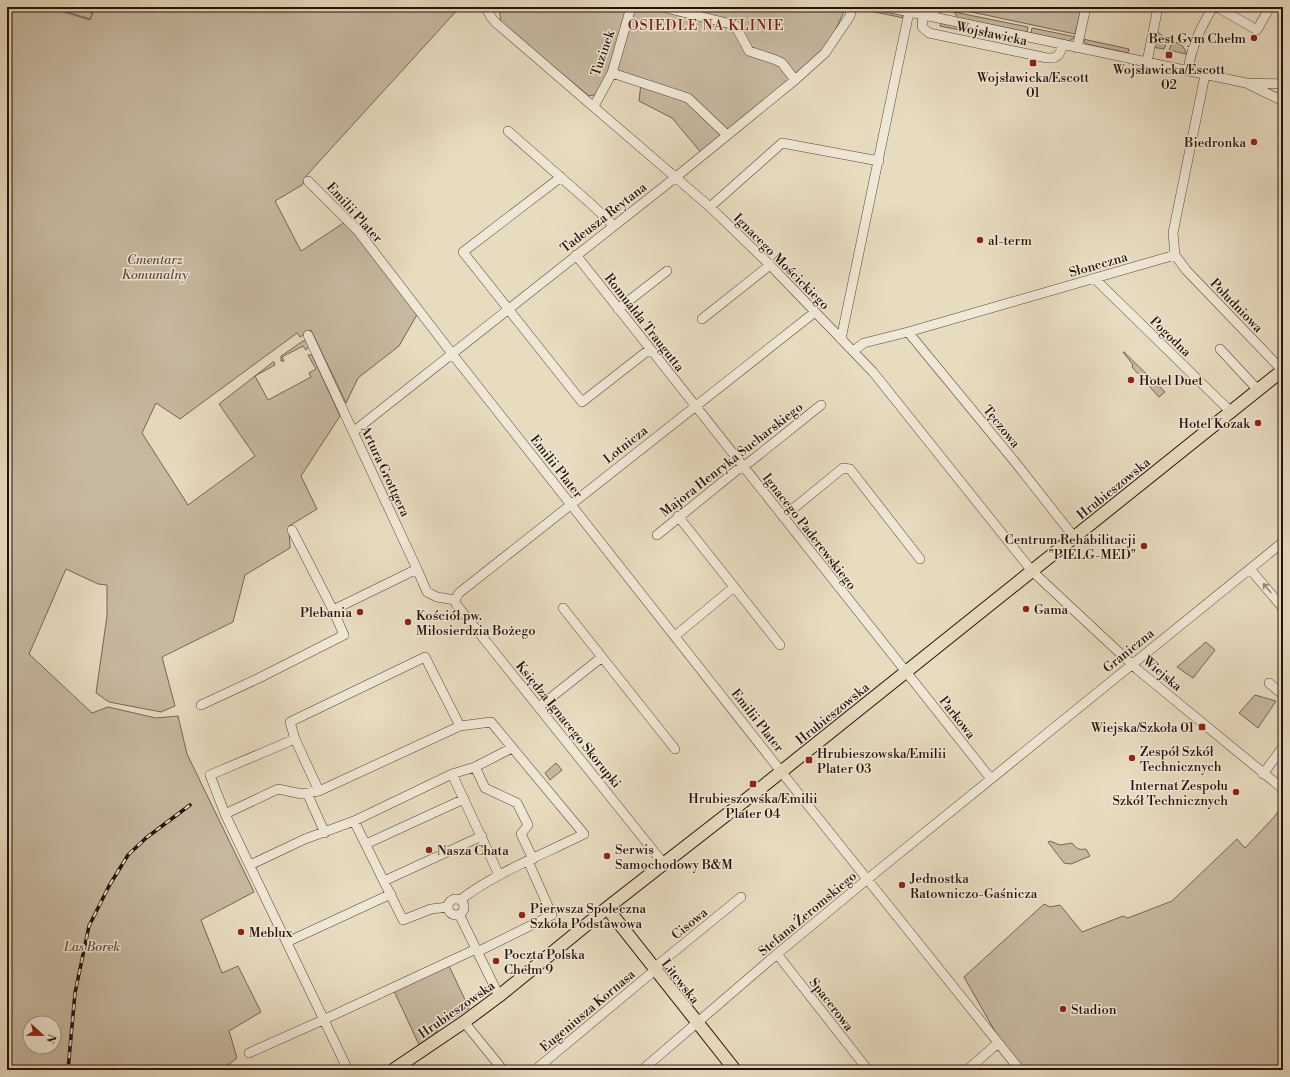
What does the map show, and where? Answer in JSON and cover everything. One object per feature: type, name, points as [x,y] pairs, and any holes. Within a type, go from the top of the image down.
[{"type":"main road","name":"Hrubieszowska","points":[[393,1070],[464,1022],[499,996],[607,908],[1283,371]]},
{"type":"main road","name":"Litewska","points":[[607,908],[735,1070]]},
{"type":"street","name":"Tuzinek","points":[[594,106],[612,73],[631,7]]},
{"type":"street","points":[[662,7],[735,25],[749,51],[782,63],[795,80]]},
{"type":"street","name":"Tadeusza Reytana","points":[[353,432],[613,225],[676,177],[795,80],[825,53],[850,16],[852,7]]},
{"type":"street","name":"Wojsławicka","points":[[886,7],[1246,83],[1283,84]]},
{"type":"street","points":[[933,17],[935,7]]},
{"type":"street","points":[[1077,48],[1086,7]]},
{"type":"street","points":[[1147,62],[1158,7]]},
{"type":"street","points":[[1188,71],[1190,56],[1200,30],[1213,7]]},
{"type":"street","points":[[1217,7],[1257,30],[1270,7]]},
{"type":"street","name":"Ignacego Mościckiego","points":[[484,8],[495,22],[710,207],[770,265],[873,372],[1032,571]]},
{"type":"street","points":[[841,339],[879,161],[903,10]]},
{"type":"street","name":"Wojsławicka","points":[[923,15],[922,27],[929,32],[1047,58],[1055,58],[1060,55],[1063,44]]},
{"type":"street","points":[[612,73],[688,98],[727,135]]},
{"type":"street","points":[[1174,255],[1173,233],[1205,75]]},
{"type":"street","name":"Wojsławicka","points":[[1246,83],[1283,101]]},
{"type":"street","points":[[508,131],[613,225]]},
{"type":"street","points":[[710,207],[782,143],[879,161]]},
{"type":"street","points":[[561,177],[464,252],[508,310],[582,402],[650,349]]},
{"type":"street","name":"Emilii Plater","points":[[308,181],[358,231],[452,354],[781,771],[1020,1070]]},
{"type":"street","name":"Romualda Traugutta","points":[[576,255],[695,406]]},
{"type":"street","name":"Słoneczna","points":[[853,351],[864,343],[908,332],[1174,255]]},
{"type":"street","name":"Południowa","points":[[1174,255],[1186,270],[1283,371]]},
{"type":"street","points":[[702,319],[770,265]]},
{"type":"street","points":[[618,309],[667,271]]},
{"type":"street","name":"Pogodna","points":[[1094,278],[1230,412]]},
{"type":"street","name":"Lotnicza","points":[[455,600],[459,593],[815,312]]},
{"type":"street","name":"Tęczowa","points":[[908,332],[1015,462],[1074,537]]},
{"type":"street","name":"Artura Grottgera","points":[[308,335],[427,592],[437,597],[455,600]]},
{"type":"street","points":[[1220,349],[1258,390]]},
{"type":"street","name":"Majora Henryka Sucharskiego","points":[[657,535],[678,516],[821,405]]},
{"type":"street","name":"Ignacego Paderewskiego","points":[[695,406],[905,672]]},
{"type":"street","points":[[782,517],[843,468],[850,469],[920,559]]},
{"type":"street","points":[[678,516],[780,645]]},
{"type":"street","points":[[201,705],[253,681],[344,635],[333,610],[292,530]]},
{"type":"street","name":"Graniczna","points":[[991,780],[1283,542]]},
{"type":"street","points":[[333,610],[417,569]]},
{"type":"street","points":[[1250,569],[1283,608]]},
{"type":"street","name":"Wiejska","points":[[1032,571],[1132,664],[1283,789]]},
{"type":"street","points":[[675,636],[734,587]]},
{"type":"street","name":"Księdza Ignacego Skorupki","points":[[455,600],[456,604],[664,864]]},
{"type":"street","points":[[562,608],[675,749]]},
{"type":"street","points":[[319,791],[295,739],[290,722],[425,657],[460,726]]},
{"type":"street","points":[[539,707],[602,657]]},
{"type":"street","name":"Parkowa","points":[[905,672],[991,780]]},
{"type":"street","points":[[1269,684],[1283,695]]},
{"type":"street","points":[[225,814],[278,790],[302,794],[319,791],[460,726],[491,722],[584,834],[499,875],[474,889],[460,900],[452,900],[448,906],[431,909],[403,920],[354,821]]},
{"type":"street","points":[[295,739],[210,775],[225,814],[348,1070]]},
{"type":"street","points":[[1263,774],[1283,747]]},
{"type":"street","points":[[250,865],[306,839],[354,821],[452,774],[475,767],[512,748]]},
{"type":"street","points":[[249,1053],[476,951],[552,915],[520,834],[528,825],[517,803],[486,788],[475,767]]},
{"type":"street","points":[[452,774],[499,875]]},
{"type":"street","name":"Stefana Żeromskiego","points":[[642,1070],[777,954],[991,780]]},
{"type":"street","points":[[307,793],[325,833]]},
{"type":"street","points":[[366,844],[464,799]]},
{"type":"street","points":[[384,881],[482,836]]},
{"type":"street","points":[[287,942],[391,894]]},
{"type":"street","name":"Cisowa","points":[[655,969],[741,898]]},
{"type":"street","points":[[460,900],[464,906],[460,914]]},
{"type":"street","points":[[448,906],[451,914],[460,914]]},
{"type":"street","points":[[460,914],[476,951],[499,996]]},
{"type":"street","name":"Spacerowa","points":[[777,954],[868,1070]]},
{"type":"street","name":"Eugeniusza Kornasa","points":[[535,1070],[655,969]]},
{"type":"street","points":[[464,1022],[503,1070]]},
{"type":"street","points":[[967,1070],[998,1043]]},
{"type":"green space","points":[[7,7],[48,7],[90,20],[95,7],[460,7],[307,175],[302,185],[275,201],[301,251],[347,220],[419,311],[399,346],[358,378],[346,403],[311,330],[300,337],[297,333],[180,419],[156,403],[142,433],[188,505],[255,456],[219,404],[255,376],[268,400],[311,377],[309,373],[316,369],[308,355],[312,355],[340,416],[301,476],[317,509],[289,526],[290,548],[245,575],[233,622],[162,657],[175,706],[161,712],[109,702],[96,693],[107,616],[107,585],[98,584],[66,569],[29,654],[92,713],[108,707],[156,718],[178,716],[187,754],[254,892],[201,920],[222,973],[238,966],[261,1012],[229,1031],[237,1058],[221,1070],[7,1070]]},
{"type":"green space","points":[[52,7],[94,7],[90,19]]},
{"type":"green space","points":[[499,7],[838,7],[845,9],[825,53],[703,155],[672,118],[639,101],[641,83],[612,73],[594,95],[589,96],[501,23]]},
{"type":"green space","points":[[861,7],[902,15],[904,18],[860,9]]},
{"type":"green space","points":[[948,7],[1082,7],[1075,34]]},
{"type":"green space","points":[[954,12],[1028,27],[1027,32],[958,18]]},
{"type":"green space","points":[[941,23],[1025,41],[1024,43],[940,26]]},
{"type":"green space","points":[[1032,28],[1076,37],[1069,41],[1031,33]]},
{"type":"green space","points":[[1157,33],[1167,39],[1164,49],[1152,47]]},
{"type":"green space","points":[[1083,39],[1129,49],[1128,53],[1086,44]]},
{"type":"green space","points":[[1173,41],[1182,45],[1186,54],[1169,50]]},
{"type":"green space","points":[[303,341],[307,341],[309,346],[306,350],[303,346],[282,357],[284,361],[281,361],[281,356]]},
{"type":"green space","points":[[1123,352],[1165,392],[1159,397],[1132,367],[1133,365]]},
{"type":"green space","points":[[273,362],[275,365],[255,376]]},
{"type":"green space","points":[[1206,642],[1215,650],[1193,678],[1177,667]]},
{"type":"green space","points":[[1255,695],[1276,701],[1258,728],[1239,713]]},
{"type":"green space","points":[[556,763],[562,770],[550,780],[545,773]]},
{"type":"green space","points":[[1283,804],[1283,1070],[1025,1070],[1000,1040],[964,977],[1044,904],[1050,907],[1060,905],[1082,932],[1123,916],[1128,918],[1172,901],[1237,839],[1245,848],[1275,816]]},
{"type":"green space","points":[[1050,841],[1060,845],[1072,843],[1078,849],[1086,849],[1090,856],[1071,864],[1064,863],[1048,842]]},
{"type":"green space","points":[[449,966],[469,1008],[440,1027],[431,1038],[420,1047],[394,991]]},
{"type":"railway","points":[[68,1070],[75,993],[89,926],[109,886],[128,855],[146,838],[190,805]]},
{"type":"place","name":"Best Gym Chełm","points":[[1254,38]]},
{"type":"place","name":"Wojsławicka/Escott 02","points":[[1169,55]]},
{"type":"place","name":"Wojsławicka/Escott 01","points":[[1033,63]]},
{"type":"place","name":"Biedronka","points":[[1254,142]]},
{"type":"place","name":"al-term","points":[[980,240]]},
{"type":"place","name":"Hotel Duet","points":[[1131,380]]},
{"type":"place","name":"Hotel Kozak","points":[[1258,423]]},
{"type":"place","name":"Centrum Rehabilitacji \"PIELG-MED\"","points":[[1144,546]]},
{"type":"place","name":"Gama","points":[[1026,609]]},
{"type":"place","name":"Plebania","points":[[360,612]]},
{"type":"place","name":"Kościół pw. Miłosierdzia Bożego","points":[[408,622]]},
{"type":"place","name":"Wiejska/Szkoła 01","points":[[1202,727]]},
{"type":"place","name":"Zespół Szkół Technicznych","points":[[1132,758]]},
{"type":"place","name":"Hrubieszowska/Emilii Plater 03","points":[[809,760]]},
{"type":"place","name":"Hrubieszowska/Emilii Plater 04","points":[[753,784]]},
{"type":"place","name":"Internat Zespołu Szkół Technicznych","points":[[1236,792]]},
{"type":"place","name":"Nasza Chata","points":[[429,850]]},
{"type":"place","name":"Serwis Samochodowy B&M","points":[[607,856]]},
{"type":"place","name":"Jednostka Ratowniczo-Gaśnicza","points":[[902,885]]},
{"type":"place","name":"Pierwsza Społeczna Szkoła Podstawowa","points":[[522,915]]},
{"type":"place","name":"Meblux","points":[[241,932]]},
{"type":"place","name":"Poczta Polska Chełm 9","points":[[496,961]]},
{"type":"place","name":"Stadion","points":[[1063,1009]]},
{"type":"district","name":"OSIEDLE NA KLINIE","points":[[706,25]]},
{"type":"park label","name":"Cmentarz Komunalny","points":[[155,266]]},
{"type":"park label","name":"Las Borek","points":[[92,946]]}]
